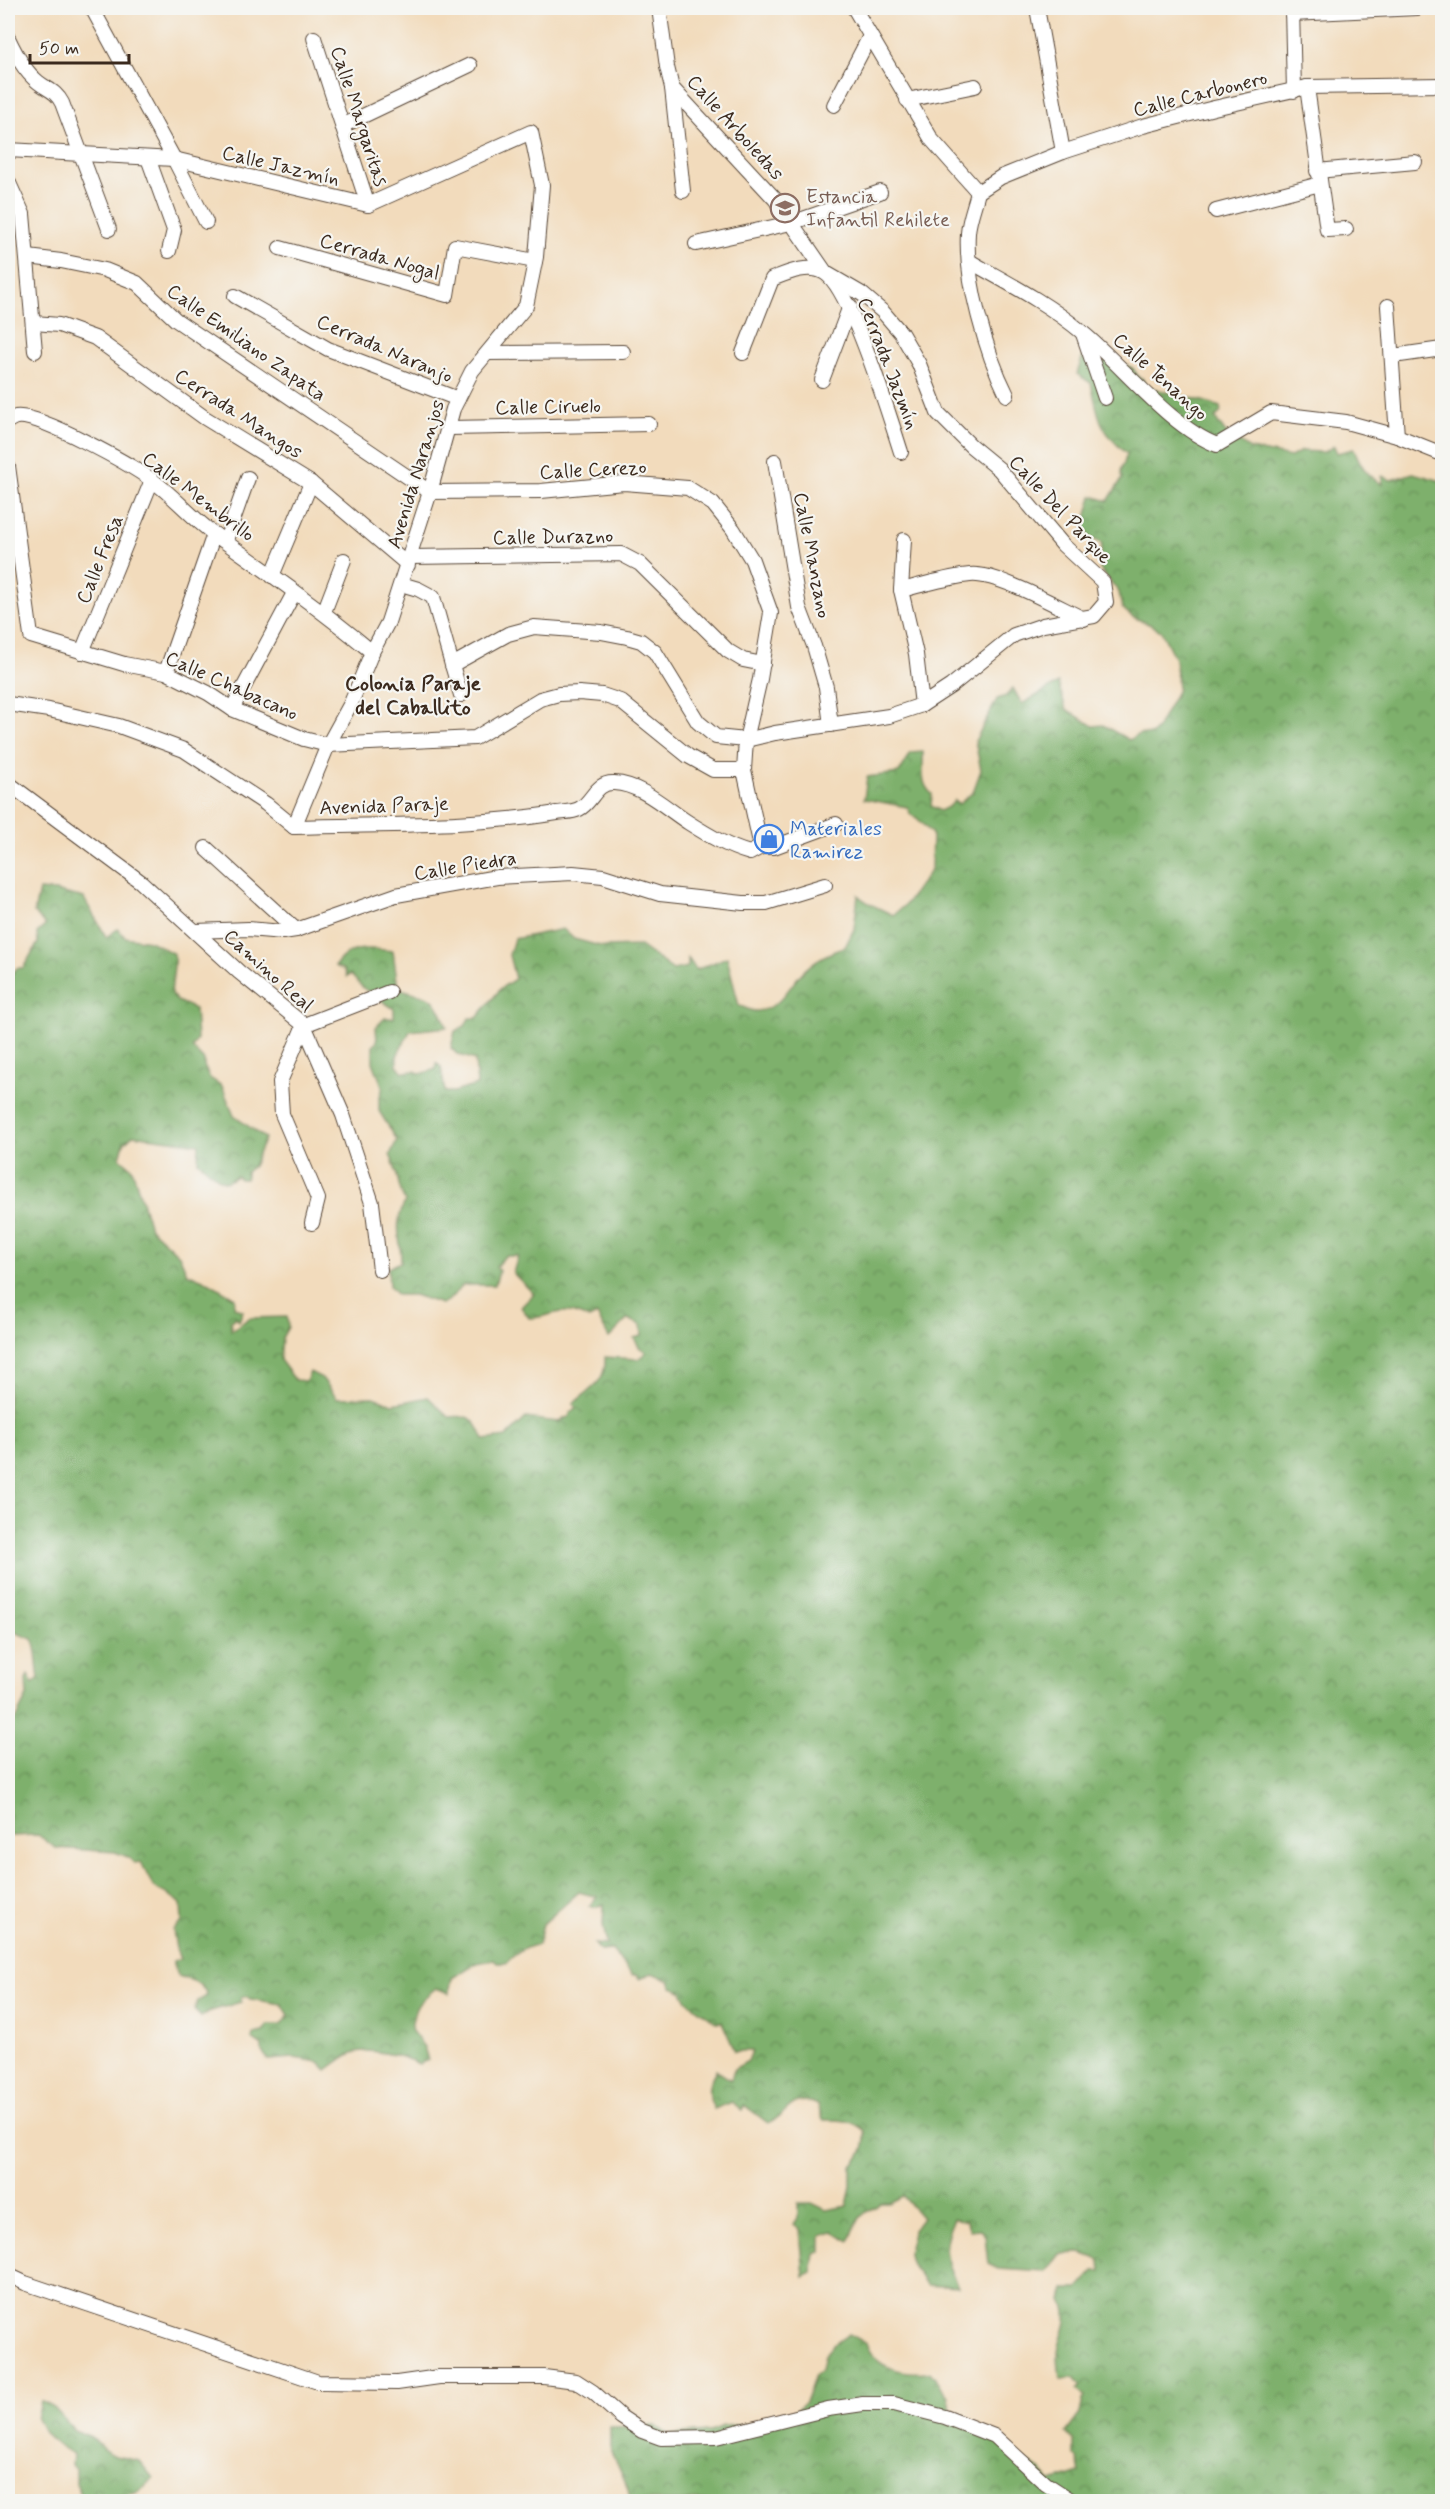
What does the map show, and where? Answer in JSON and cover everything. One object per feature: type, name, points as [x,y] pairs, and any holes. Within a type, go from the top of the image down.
[{"type":"street","points":[[92,8],[206,222]]},
{"type":"street","name":"Calle Arboledas","points":[[659,8],[672,88],[775,199],[826,273],[862,294],[883,312],[901,333],[919,364],[938,413],[948,424]]},
{"type":"street","points":[[854,8],[932,140],[978,192],[968,232],[969,261],[983,331],[997,375],[1007,395]]},
{"type":"street","points":[[1037,8],[1063,152]]},
{"type":"street","points":[[1346,229],[1327,230],[1300,89],[1292,11],[1417,8]]},
{"type":"street","points":[[834,105],[870,36]]},
{"type":"street","points":[[8,38],[16,56],[37,81],[57,92],[109,229]]},
{"type":"street","name":"Calle Margaritas","points":[[314,38],[368,205]]},
{"type":"street","points":[[342,126],[470,65]]},
{"type":"street","name":"Calle Carbonero","points":[[978,192],[1001,177],[1063,152],[1143,126],[1300,89],[1443,85]]},
{"type":"street","points":[[907,100],[975,86]]},
{"type":"street","points":[[672,88],[683,191]]},
{"type":"street","name":"Avenida Naranjos","points":[[294,828],[328,745],[351,703],[372,652],[388,622],[409,561],[453,409],[472,371],[526,306],[535,261],[542,185],[531,132],[368,205]]},
{"type":"street","name":"Calle Jazmín","points":[[8,150],[81,156],[174,159],[368,205]]},
{"type":"street","points":[[148,158],[174,230],[169,251]]},
{"type":"street","points":[[1216,211],[1318,177],[1414,162]]},
{"type":"street","points":[[8,181],[23,214],[35,351]]},
{"type":"street","points":[[696,244],[791,223],[880,192]]},
{"type":"street","name":"Cerrada Nogal","points":[[280,248],[447,295],[455,246],[535,261]]},
{"type":"street","name":"Calle Emiliano Zapata","points":[[28,257],[105,270],[137,283],[176,320],[430,492]]},
{"type":"street","name":"Calle Tenango","points":[[969,261],[1030,296],[1082,332],[1176,420],[1206,441],[1217,445],[1271,414],[1346,422],[1397,436],[1440,453]]},
{"type":"street","points":[[743,353],[772,279],[789,272],[810,269],[826,273]]},
{"type":"street","name":"Cerrada Jazmín","points":[[826,273],[850,306],[902,452]]},
{"type":"street","name":"Cerrada Naranjo","points":[[236,296],[328,349],[458,399]]},
{"type":"street","points":[[822,380],[850,306]]},
{"type":"street","points":[[1388,306],[1397,436]]},
{"type":"street","name":"Cerrada Mangos","points":[[34,323],[59,326],[95,338],[205,418],[311,483],[409,561]]},
{"type":"street","points":[[1082,332],[1105,398]]},
{"type":"street","points":[[1393,356],[1443,349]]},
{"type":"street","points":[[488,353],[623,352]]},
{"type":"street","name":"Calle Membrillo","points":[[8,422],[16,417],[35,420],[77,438],[152,480],[220,537],[294,593],[324,612],[372,652]]},
{"type":"street","name":"Calle Ciruelo","points":[[449,428],[648,424]]},
{"type":"street","name":"Calle Del Parque","points":[[948,424],[999,470],[1063,545],[1103,582],[1106,603],[1094,616],[1084,619]]},
{"type":"street","name":"Calle Manzano","points":[[775,461],[799,607],[826,687],[831,726]]},
{"type":"street","name":"Calle Chabacano","points":[[8,466],[31,636],[124,664],[166,672],[208,693],[232,709],[304,739],[328,745],[475,738],[540,699],[559,694],[579,693],[602,695],[620,701],[688,756],[713,770],[744,770]]},
{"type":"street","points":[[166,672],[220,537],[248,478]]},
{"type":"street","name":"Calle Fresa","points":[[82,652],[152,480]]},
{"type":"street","points":[[272,576],[311,483]]},
{"type":"street","name":"Calle Cerezo","points":[[430,492],[541,491],[624,483],[688,488],[713,504],[733,529],[752,560],[771,613],[763,664],[746,740],[744,770],[760,847]]},
{"type":"street","points":[[904,540],[901,590],[916,654],[922,705]]},
{"type":"street","name":"Calle Durazno","points":[[409,561],[621,554],[647,571],[728,651],[743,660],[763,664]]},
{"type":"street","points":[[324,612],[344,560]]},
{"type":"street","points":[[901,590],[972,574],[1007,584],[1084,619]]},
{"type":"street","points":[[401,584],[433,597],[461,695]]},
{"type":"street","points":[[232,709],[294,593]]},
{"type":"street","points":[[452,665],[508,634],[534,627],[601,632],[642,641],[655,652],[698,722],[716,737],[746,740],[775,733],[890,716],[922,705],[951,686],[1014,635],[1043,625],[1084,619]]},
{"type":"street","name":"Avenida Paraje","points":[[8,704],[49,710],[119,726],[184,750],[266,804],[294,828],[493,820],[557,814],[580,809],[603,784],[612,782],[623,784],[661,801],[688,822],[732,848],[750,853],[760,847]]},
{"type":"street","name":"Camino Real","points":[[8,783],[141,882],[238,972],[304,1025],[343,1115],[372,1203],[380,1270]]},
{"type":"street","points":[[760,847],[774,847],[836,824]]},
{"type":"street","points":[[206,848],[296,930]]},
{"type":"street","name":"Calle Piedra","points":[[196,931],[248,929],[283,932],[296,930],[396,895],[497,878],[531,875],[573,873],[603,876],[660,894],[743,903],[766,903],[825,885]]},
{"type":"street","points":[[312,1222],[318,1199],[282,1114],[280,1082],[304,1025],[389,992]]},
{"type":"street","points":[[8,2275],[25,2283],[318,2382],[397,2383],[439,2377],[544,2377],[576,2381],[642,2431],[662,2438],[716,2438],[828,2409],[863,2403],[894,2404],[945,2417],[994,2436],[1046,2484],[1074,2502]]},
{"type":"green space","points":[[1085,349],[1133,368],[1146,386],[1220,407],[1221,412],[1215,418],[1225,432],[1250,449],[1291,457],[1301,451],[1324,452],[1334,446],[1337,453],[1354,449],[1365,470],[1383,485],[1382,476],[1391,480],[1413,473],[1442,481],[1442,2501],[631,2501],[610,2447],[610,2427],[656,2426],[669,2435],[709,2432],[723,2426],[771,2423],[793,2413],[805,2402],[815,2375],[821,2370],[824,2355],[833,2345],[849,2334],[866,2343],[870,2352],[884,2365],[901,2371],[930,2372],[949,2396],[952,2419],[1005,2442],[1020,2458],[1042,2471],[1052,2482],[1080,2473],[1077,2458],[1074,2455],[1074,2441],[1066,2433],[1080,2414],[1083,2399],[1086,2396],[1077,2390],[1081,2386],[1074,2378],[1060,2379],[1058,2353],[1066,2322],[1062,2301],[1065,2289],[1078,2289],[1094,2271],[1101,2271],[1100,2260],[1081,2253],[1060,2254],[1046,2272],[998,2269],[988,2264],[985,2236],[981,2229],[970,2230],[966,2221],[954,2218],[945,2246],[947,2260],[958,2287],[926,2285],[911,2263],[908,2254],[913,2230],[922,2218],[903,2196],[889,2203],[880,2203],[861,2216],[850,2240],[833,2232],[821,2236],[821,2251],[815,2254],[812,2273],[804,2277],[800,2229],[794,2224],[798,2218],[798,2203],[812,2203],[826,2210],[847,2206],[851,2186],[851,2167],[862,2151],[865,2131],[850,2122],[823,2120],[818,2105],[809,2102],[795,2103],[768,2123],[744,2105],[742,2110],[732,2102],[714,2109],[709,2089],[716,2070],[731,2080],[734,2069],[748,2061],[752,2051],[735,2051],[722,2022],[716,2022],[687,2001],[682,1991],[672,1987],[669,1980],[652,1973],[640,1979],[632,1975],[612,1950],[600,1951],[595,1944],[607,1945],[603,1925],[604,1904],[597,1907],[589,1906],[597,1897],[579,1892],[543,1924],[538,1945],[521,1951],[506,1963],[497,1963],[494,1960],[476,1963],[452,1978],[449,1993],[436,1988],[424,1998],[415,2010],[411,2030],[424,2047],[428,2060],[419,2064],[384,2053],[365,2051],[347,2056],[327,2070],[319,2062],[294,2058],[269,2060],[262,2052],[262,2046],[252,2039],[253,2034],[263,2032],[268,2025],[281,2025],[289,2015],[282,2004],[250,1999],[247,1996],[241,1997],[241,2002],[211,2011],[201,2017],[194,2010],[198,2001],[207,1996],[205,1991],[192,1980],[178,1976],[173,1961],[180,1959],[173,1930],[182,1922],[181,1904],[154,1886],[141,1862],[134,1863],[128,1857],[115,1852],[56,1848],[38,1835],[8,1836],[8,1723],[15,1720],[27,1696],[26,1679],[28,1675],[33,1684],[39,1678],[32,1639],[9,1630],[8,1622],[8,971],[11,975],[17,968],[23,968],[38,943],[37,933],[46,925],[34,913],[39,890],[55,891],[84,898],[106,937],[118,929],[125,937],[150,941],[174,954],[171,994],[177,1001],[195,1009],[197,1039],[192,1048],[204,1060],[204,1066],[210,1078],[222,1086],[234,1116],[265,1138],[253,1166],[246,1172],[246,1179],[240,1179],[237,1176],[226,1182],[219,1179],[198,1161],[199,1144],[133,1135],[124,1143],[120,1158],[132,1168],[150,1228],[179,1255],[187,1273],[235,1298],[234,1307],[243,1311],[239,1321],[236,1317],[231,1321],[231,1331],[249,1318],[287,1317],[288,1327],[282,1338],[280,1360],[295,1380],[306,1381],[310,1372],[322,1378],[337,1398],[374,1397],[393,1404],[428,1397],[449,1417],[463,1417],[472,1420],[484,1440],[506,1437],[526,1418],[558,1422],[570,1416],[576,1407],[573,1404],[600,1379],[605,1366],[605,1357],[639,1359],[646,1352],[639,1347],[634,1338],[642,1336],[641,1325],[628,1319],[609,1338],[597,1315],[589,1319],[571,1312],[564,1312],[529,1318],[521,1307],[534,1294],[513,1273],[518,1256],[505,1256],[496,1267],[499,1271],[495,1285],[463,1285],[449,1300],[441,1304],[414,1295],[397,1295],[389,1286],[388,1268],[401,1262],[398,1225],[405,1202],[390,1155],[397,1140],[379,1111],[379,1099],[383,1088],[373,1062],[373,1045],[377,1042],[376,1027],[385,1018],[394,1018],[394,1009],[363,988],[350,974],[347,977],[344,970],[335,966],[346,954],[353,951],[376,949],[393,951],[398,988],[430,998],[443,1015],[447,1027],[410,1031],[397,1056],[397,1065],[403,1072],[415,1071],[421,1074],[436,1069],[436,1063],[441,1067],[445,1092],[454,1092],[477,1085],[475,1060],[457,1054],[451,1048],[455,1031],[465,1026],[469,1018],[477,1018],[501,988],[515,979],[509,955],[514,939],[563,929],[574,939],[604,947],[640,946],[673,970],[688,967],[688,958],[696,970],[727,957],[739,1006],[754,1011],[765,1009],[780,1000],[812,963],[845,947],[854,929],[858,895],[870,904],[893,915],[906,904],[931,870],[932,834],[917,818],[911,815],[907,807],[864,799],[867,777],[899,773],[911,753],[923,752],[924,780],[932,794],[931,806],[940,811],[950,806],[955,800],[959,804],[973,792],[981,770],[975,741],[997,699],[1006,696],[1013,688],[1022,704],[1058,683],[1066,709],[1093,726],[1103,725],[1129,740],[1140,734],[1151,735],[1157,729],[1178,689],[1175,659],[1161,631],[1133,617],[1122,608],[1119,592],[1100,569],[1102,543],[1090,538],[1084,526],[1092,496],[1108,501],[1122,479],[1121,471],[1127,454],[1105,430],[1091,383],[1077,374]]},
{"type":"green space","points":[[41,2401],[54,2408],[74,2430],[91,2437],[104,2450],[115,2456],[139,2461],[153,2478],[138,2491],[118,2495],[117,2501],[84,2501],[76,2483],[76,2469],[72,2466],[73,2454],[52,2440],[37,2419]]},
{"type":"place","name":"Estancia Infantil Rehilete","points":[[785,208]]},
{"type":"place","name":"Materiales Ramirez","points":[[769,839]]},
{"type":"district","name":"Colonia Paraje del Caballito","points":[[413,695]]}]
